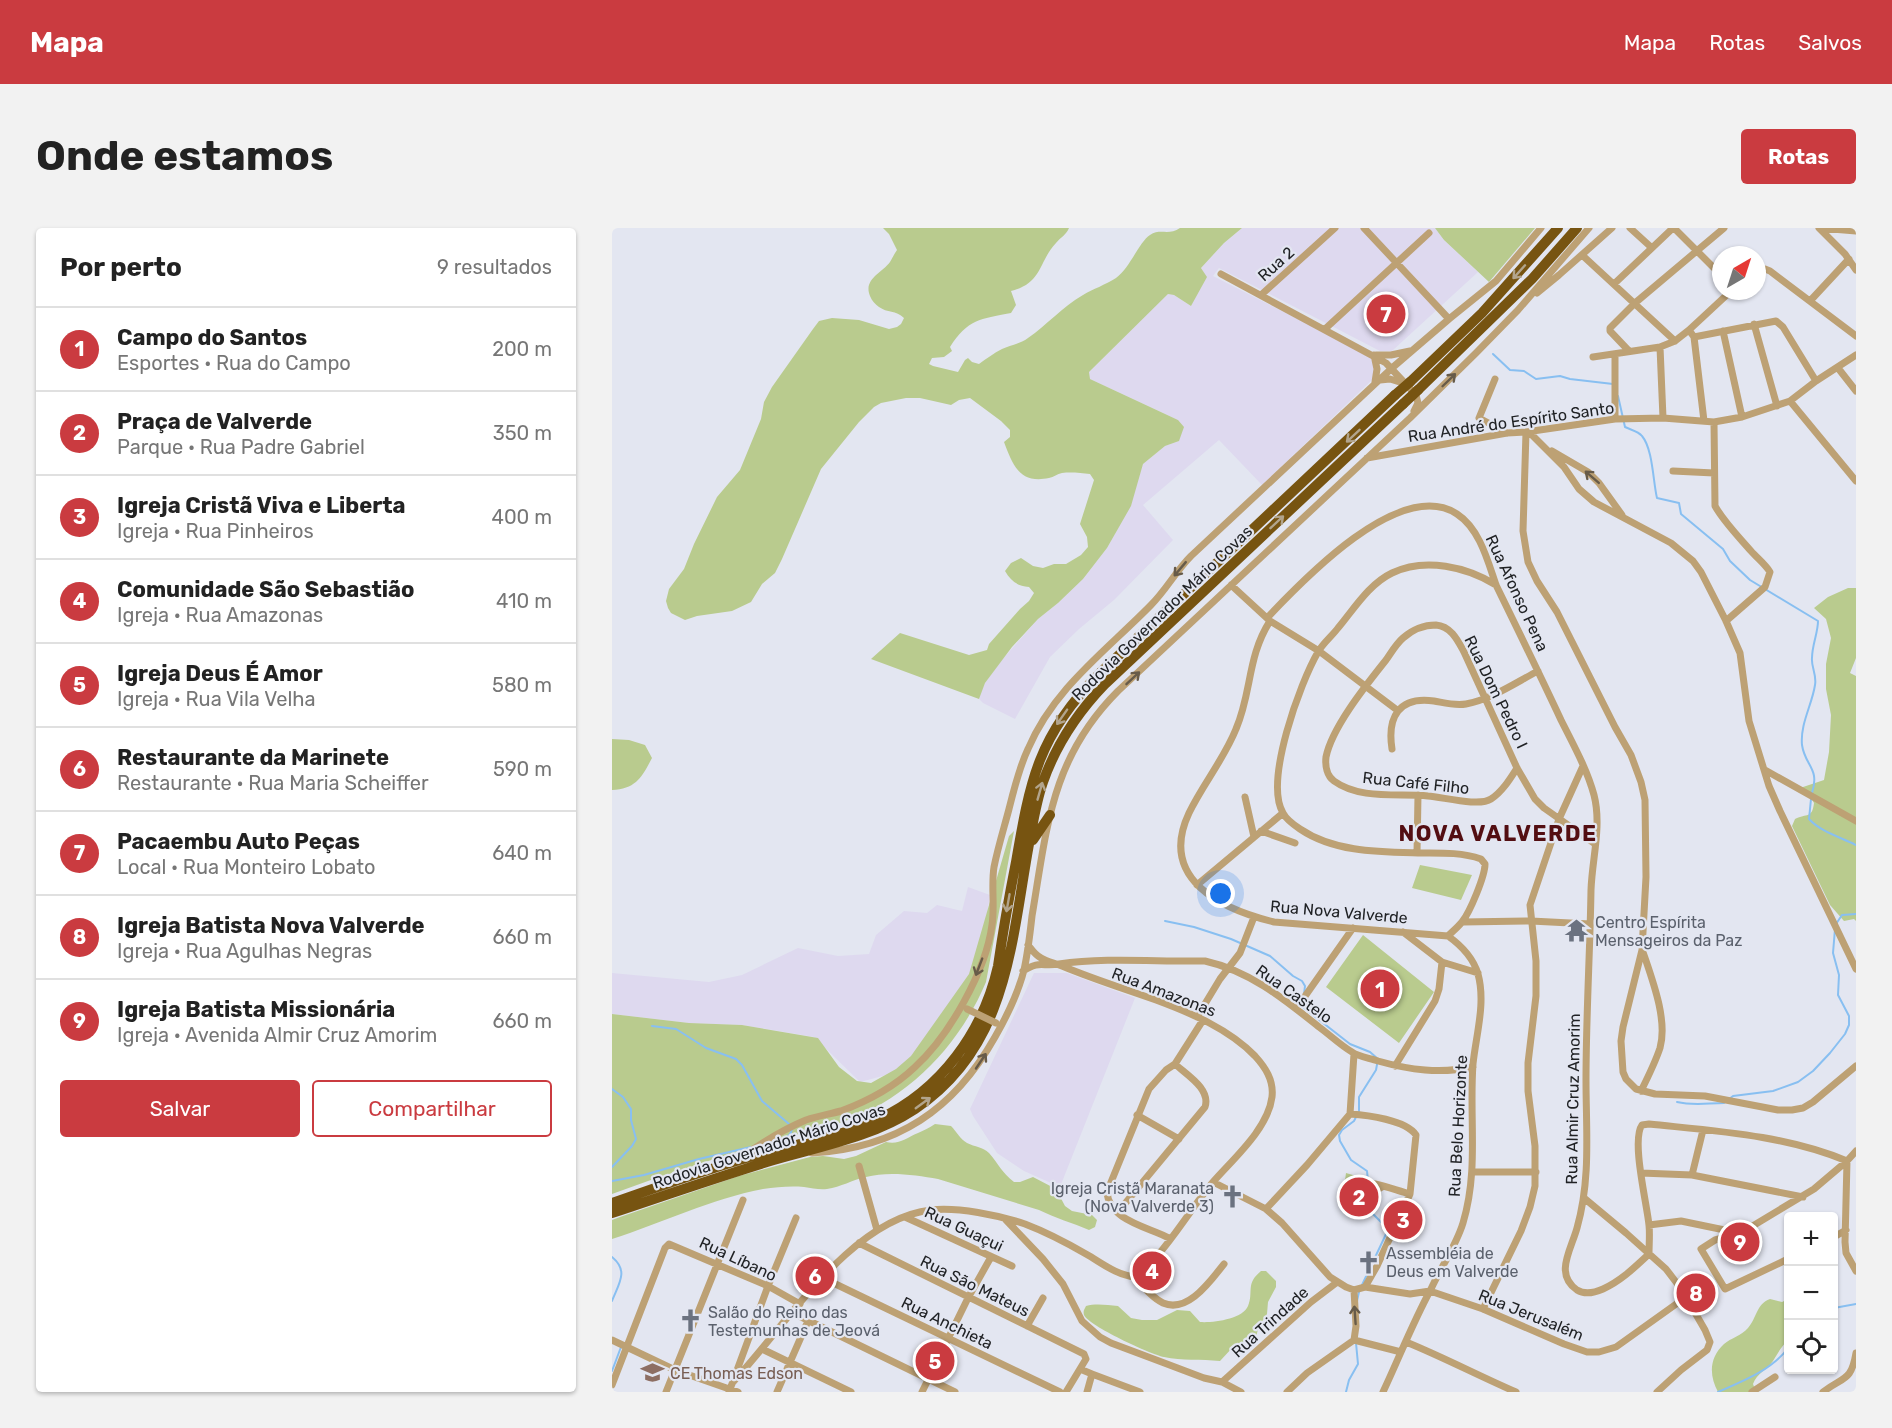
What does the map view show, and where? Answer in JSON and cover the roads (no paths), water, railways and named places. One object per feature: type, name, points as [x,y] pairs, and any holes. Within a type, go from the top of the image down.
[{"type":"highway","name":"Rodovia Governador Mário Covas","points":[[612,1213],[712,1179],[853,1138],[887,1125],[925,1102],[946,1084],[974,1050],[1003,987],[1039,795],[1047,770],[1065,735],[1105,684],[1399,400],[1482,313],[1558,228]]},
{"type":"highway","name":"Rodovia Governador Mário Covas","points":[[1411,385],[1532,279],[1576,228]]},
{"type":"highway","name":"Rodovia Governador Mário Covas","points":[[612,1203],[735,1162],[879,1119],[918,1095],[937,1079],[954,1061],[975,1028],[991,992],[998,966],[1030,787],[1041,754],[1059,721],[1099,674],[1399,400]]},
{"type":"highway","points":[[1029,848],[1050,815]]},
{"type":"street","name":"Rua 2","points":[[1261,295],[1335,228]]},
{"type":"street","points":[[1364,228],[1449,319]]},
{"type":"street","name":"Rodovia Governador Mário Covas","points":[[735,1162],[763,1142],[789,1128],[842,1110],[884,1091],[915,1067],[934,1047],[964,1007],[980,968],[992,927],[995,864],[1018,774],[1034,736],[1052,705],[1077,675],[1157,599],[1191,556],[1375,383],[1496,281],[1541,228]]},
{"type":"street","name":"Rua André do Espírito Santo","points":[[795,1154],[838,1152],[882,1139],[921,1121],[954,1095],[972,1074],[1018,989],[1056,788],[1080,737],[1097,713],[1410,418],[1526,302],[1589,228]]},
{"type":"street","points":[[1526,302],[1612,228]]},
{"type":"street","points":[[1630,228],[1652,248]]},
{"type":"street","points":[[1614,284],[1674,228],[1712,265]]},
{"type":"street","points":[[1629,351],[1610,330],[1635,303],[1724,228]]},
{"type":"street","points":[[1820,228],[1856,231]]},
{"type":"street","points":[[1820,228],[1849,259],[1856,270]]},
{"type":"street","points":[[1325,329],[1429,233]]},
{"type":"street","points":[[1582,255],[1675,341]]},
{"type":"street","points":[[1810,301],[1849,259]]},
{"type":"street","points":[[1766,269],[1856,336]]},
{"type":"street","points":[[1221,274],[1374,355],[1392,368],[1411,385],[1418,400],[1410,418]]},
{"type":"street","points":[[1593,357],[1660,347],[1675,341],[1721,300]]},
{"type":"street","points":[[1694,337],[1772,321],[1779,323],[1816,381]]},
{"type":"street","points":[[1754,324],[1777,406]]},
{"type":"street","points":[[1689,330],[1694,337],[1704,421]]},
{"type":"street","points":[[1723,331],[1742,417]]},
{"type":"street","points":[[1660,347],[1663,417]]},
{"type":"street","points":[[1374,355],[1412,351]]},
{"type":"street","points":[[1615,354],[1615,419]]},
{"type":"street","name":"Rua André do Espírito Santo","points":[[1367,458],[1507,433],[1615,419],[1663,417],[1714,422],[1742,417],[1790,401],[1856,354]]},
{"type":"street","points":[[1374,355],[1377,369],[1375,383],[1387,379],[1411,385]]},
{"type":"street","points":[[1838,368],[1856,391]]},
{"type":"street","points":[[1495,379],[1479,418],[1507,433]]},
{"type":"street","points":[[1790,401],[1856,482]]},
{"type":"street","points":[[1714,422],[1715,506],[1720,515],[1770,572],[1765,587],[1726,621]]},
{"type":"street","points":[[1527,432],[1566,463],[1587,472],[1599,483],[1626,519]]},
{"type":"street","points":[[1527,432],[1523,531],[1528,562],[1557,612],[1615,728],[1631,755],[1645,800],[1642,950],[1623,1027],[1621,1041],[1623,1072],[1630,1084],[1641,1091],[1655,1094],[1705,1096],[1779,1110],[1792,1110],[1803,1108],[1814,1102],[1856,1065]]},
{"type":"street","points":[[1566,463],[1579,489],[1604,508],[1671,543],[1693,561],[1701,572],[1740,653],[1749,721],[1780,811],[1856,969]]},
{"type":"street","points":[[1673,471],[1714,473]]},
{"type":"street","points":[[1604,508],[1612,501]]},
{"type":"street","name":"Rua Afonso Pena","points":[[1268,619],[1298,586],[1347,543],[1385,518],[1407,509],[1436,507],[1457,514],[1468,523],[1475,535],[1496,585],[1583,766],[1596,806],[1595,844]]},
{"type":"street","points":[[1448,936],[1463,922],[1484,871],[1484,862],[1477,858],[1449,853],[1378,852],[1325,842],[1298,827],[1283,813],[1277,790],[1285,734],[1318,651],[1369,591],[1391,573],[1419,566],[1441,566],[1467,571],[1496,585]]},
{"type":"street","points":[[1231,585],[1268,619],[1318,651],[1398,710]]},
{"type":"street","name":"Rua Nova Valverde","points":[[1268,619],[1257,646],[1235,731],[1190,811],[1184,827],[1182,841],[1185,869],[1197,885],[1214,898],[1254,917],[1274,922],[1448,936]]},
{"type":"street","name":"Rua Dom Pedro I","points":[[1365,687],[1402,639],[1413,630],[1424,626],[1443,627],[1456,638],[1464,652],[1517,768],[1535,799],[1544,808],[1595,844]]},
{"type":"street","points":[[1392,749],[1391,726],[1398,710],[1416,701],[1464,705],[1485,700],[1538,671]]},
{"type":"street","name":"Rua Café Filho","points":[[1365,687],[1329,747],[1326,760],[1327,772],[1333,781],[1358,791],[1379,794],[1418,795],[1485,802],[1499,792],[1517,768]]},
{"type":"street","points":[[1483,1309],[1521,1231],[1530,1207],[1536,1172],[1528,1091],[1528,1063],[1536,996],[1536,961],[1530,905],[1559,819],[1583,766]]},
{"type":"street","points":[[1765,770],[1856,821]]},
{"type":"street","points":[[1417,853],[1418,795]]},
{"type":"street","points":[[1245,796],[1254,837]]},
{"type":"street","points":[[1197,885],[1283,813]]},
{"type":"street","points":[[1261,831],[1295,843]]},
{"type":"street","name":"Rua Almir Cruz Amorim","points":[[1595,844],[1591,881],[1586,1081],[1588,1142],[1584,1198],[1564,1273],[1571,1285],[1582,1293],[1593,1293],[1617,1281],[1649,1254]]},
{"type":"street","points":[[1169,1238],[1137,1225],[1118,1212],[1107,1199],[1107,1192],[1149,1089],[1166,1070],[1175,1064],[1220,979],[1242,949],[1254,917]]},
{"type":"street","points":[[1463,922],[1531,921],[1590,924]]},
{"type":"street","points":[[1296,1009],[1353,928]]},
{"type":"street","points":[[1402,932],[1443,962],[1478,973]]},
{"type":"street","name":"Rua Belo Horizonte","points":[[1383,1392],[1462,1226],[1472,1172],[1473,1067],[1481,1006],[1481,988],[1478,973],[1467,951],[1448,936]]},
{"type":"street","name":"Rua Amazonas","points":[[1028,945],[1038,956],[1088,977],[1158,1000],[1219,1027],[1248,1049],[1268,1072],[1272,1097],[1261,1123],[1244,1148],[1213,1182],[1151,1263],[1135,1277]]},
{"type":"street","points":[[1641,1091],[1660,1047],[1662,1031],[1653,984],[1642,950]]},
{"type":"street","name":"Rua Castelo","points":[[1057,964],[1080,960],[1205,961],[1230,967],[1266,986],[1354,1054],[1395,1066],[1427,1071],[1444,1072],[1473,1067]]},
{"type":"street","points":[[1395,1066],[1435,1001],[1443,962]]},
{"type":"street","points":[[1023,971],[1038,963],[1057,964]]},
{"type":"street","points":[[964,1007],[999,1025]]},
{"type":"street","points":[[1266,1209],[1350,1114],[1354,1054]]},
{"type":"street","points":[[1118,1212],[1205,1107],[1206,1097],[1203,1091],[1175,1064]]},
{"type":"street","points":[[1350,1114],[1365,1114],[1392,1122],[1413,1130],[1416,1135],[1410,1194],[1365,1287]]},
{"type":"street","points":[[1137,1115],[1179,1138]]},
{"type":"street","points":[[1649,1254],[1649,1225],[1641,1173],[1638,1131],[1642,1125],[1746,1135],[1815,1149],[1847,1161]]},
{"type":"street","points":[[1692,1175],[1703,1130]]},
{"type":"street","points":[[1784,1261],[1725,1289],[1701,1249],[1715,1240],[1741,1233],[1803,1197],[1820,1185],[1856,1151]]},
{"type":"street","points":[[1847,1161],[1846,1253],[1856,1271]]},
{"type":"street","points":[[860,1166],[877,1230]]},
{"type":"street","points":[[1472,1172],[1536,1172]]},
{"type":"street","points":[[1641,1173],[1692,1175],[1803,1197]]},
{"type":"street","points":[[1213,1182],[1266,1209],[1282,1223],[1336,1282],[1354,1290],[1356,1326],[1354,1340],[1307,1373],[1287,1392]]},
{"type":"street","points":[[1382,1187],[1410,1194]]},
{"type":"street","points":[[1584,1198],[1666,1269],[1686,1298],[1710,1342],[1707,1350],[1657,1392]]},
{"type":"street","points":[[666,1392],[743,1200]]},
{"type":"street","points":[[733,1389],[762,1349],[847,1252],[877,1230],[905,1217],[932,1210],[956,1210],[1024,1224],[1059,1240],[1116,1272],[1135,1277],[1161,1302],[1174,1305],[1192,1298],[1204,1288],[1224,1264]]},
{"type":"street","name":"Rua Guaçui","points":[[905,1217],[1012,1266]]},
{"type":"street","points":[[733,1389],[768,1286],[796,1218]]},
{"type":"street","points":[[1005,1219],[1043,1259],[1063,1284],[1082,1321],[1100,1337],[1159,1362],[1222,1382],[1241,1392]]},
{"type":"street","points":[[1649,1225],[1681,1221],[1741,1233]]},
{"type":"street","points":[[1838,1234],[1846,1230]]},
{"type":"street","name":"Rua São Mateus","points":[[859,1243],[1080,1352],[1086,1356],[1080,1369]]},
{"type":"street","name":"Rua Líbano","points":[[628,1346],[665,1248],[669,1244],[768,1286],[800,1304]]},
{"type":"street","points":[[922,1392],[968,1298],[991,1257]]},
{"type":"street","name":"Rua Anchieta","points":[[822,1278],[1060,1392]]},
{"type":"street","name":"Rua Trindade","points":[[1222,1382],[1336,1282]]},
{"type":"street","name":"Rua Jerusalém","points":[[1354,1290],[1365,1287],[1410,1294],[1430,1290],[1483,1309],[1564,1344],[1587,1352],[1599,1353],[1616,1347],[1686,1298]]},
{"type":"street","points":[[1027,1326],[1043,1298]]},
{"type":"street","points":[[793,1313],[956,1392]]},
{"type":"street","points":[[777,1392],[808,1321]]},
{"type":"street","points":[[612,1340],[675,1370],[733,1389]]},
{"type":"street","points":[[1354,1340],[1401,1352]]},
{"type":"street","points":[[1406,1342],[1516,1392]]},
{"type":"street","points":[[612,1385],[628,1346]]},
{"type":"street","points":[[762,1349],[851,1392]]},
{"type":"street","points":[[1823,1392],[1848,1376],[1853,1368],[1856,1353]]},
{"type":"street","points":[[1066,1392],[1080,1369],[1140,1392]]},
{"type":"street","points":[[1087,1392],[1092,1374]]},
{"type":"street","points":[[1752,1392],[1775,1377]]},
{"type":"waterway","points":[[1493,354],[1510,370],[1524,371],[1536,379],[1560,376],[1613,384]]},
{"type":"waterway","points":[[1618,396],[1625,427],[1640,434],[1646,442],[1657,498],[1679,503],[1681,514],[1723,549],[1730,561],[1750,580],[1818,621],[1812,658],[1815,685],[1802,737],[1804,752],[1813,772],[1812,793]]},
{"type":"waterway","points":[[1811,799],[1809,819],[1825,831],[1856,845]]},
{"type":"waterway","points":[[1836,924],[1842,915],[1856,914]]},
{"type":"waterway","points":[[1165,921],[1194,927],[1231,939],[1270,956],[1302,981],[1305,986],[1304,994]]},
{"type":"waterway","points":[[1677,1102],[1724,1103],[1733,1096],[1773,1091],[1798,1082],[1813,1071],[1830,1053],[1849,1025],[1849,1016],[1838,995],[1839,975],[1833,953],[1835,929]]},
{"type":"waterway","points":[[1303,1002],[1304,1008],[1350,1044],[1370,1052],[1378,1059],[1376,1070],[1359,1097],[1359,1111],[1354,1121],[1339,1135],[1351,1160],[1367,1171],[1371,1212],[1385,1226],[1387,1232],[1362,1285]]},
{"type":"waterway","points":[[652,1026],[676,1029],[706,1048],[736,1059],[742,1065],[762,1101],[789,1124]]},
{"type":"waterway","points":[[612,1089],[623,1097],[631,1109],[631,1120],[636,1139],[612,1167]]},
{"type":"waterway","points":[[768,1143],[786,1138],[792,1129]]},
{"type":"waterway","points":[[612,1181],[751,1147]]},
{"type":"waterway","points":[[612,1257],[621,1272],[620,1283],[612,1301]]},
{"type":"waterway","points":[[1357,1301],[1359,1292]]},
{"type":"waterway","points":[[1838,1307],[1856,1304]]},
{"type":"waterway","points":[[1346,1392],[1349,1380],[1358,1364],[1356,1343]]},
{"type":"waterway","points":[[612,1371],[621,1347]]},
{"type":"waterway","points":[[1718,1392],[1765,1369],[1784,1353]]},
{"type":"place","name":"Pacaembu Auto Peças","points":[[1386,314]]},
{"type":"place","name":"Centro Espírita Mensageiros da Paz","points":[[1577,931]]},
{"type":"place","name":"Campo do Santos","points":[[1380,989]]},
{"type":"place","name":"Igreja Cristã Maranata (Nova Valverde 3)","points":[[1232,1197]]},
{"type":"place","name":"Praça de Valverde","points":[[1359,1197]]},
{"type":"place","name":"Igreja Cristã Viva e Liberta","points":[[1403,1220]]},
{"type":"place","name":"Igreja Batista Missionária","points":[[1740,1242]]},
{"type":"place","name":"Assembléia de Deus em Valverde","points":[[1368,1262]]},
{"type":"place","name":"Comunidade São Sebastião","points":[[1152,1271]]},
{"type":"place","name":"Restaurante da Marinete","points":[[815,1276]]},
{"type":"place","name":"Igreja Batista Nova Valverde","points":[[1696,1293]]},
{"type":"place","name":"Salão do Reino das Testemunhas de Jeová","points":[[690,1321]]},
{"type":"place","name":"Igreja Deus É Amor","points":[[935,1361]]},
{"type":"place","name":"CE Thomas Edson","points":[[652,1373]]},
{"type":"district","name":"NOVA VALVERDE","points":[[1498,833]]}]
